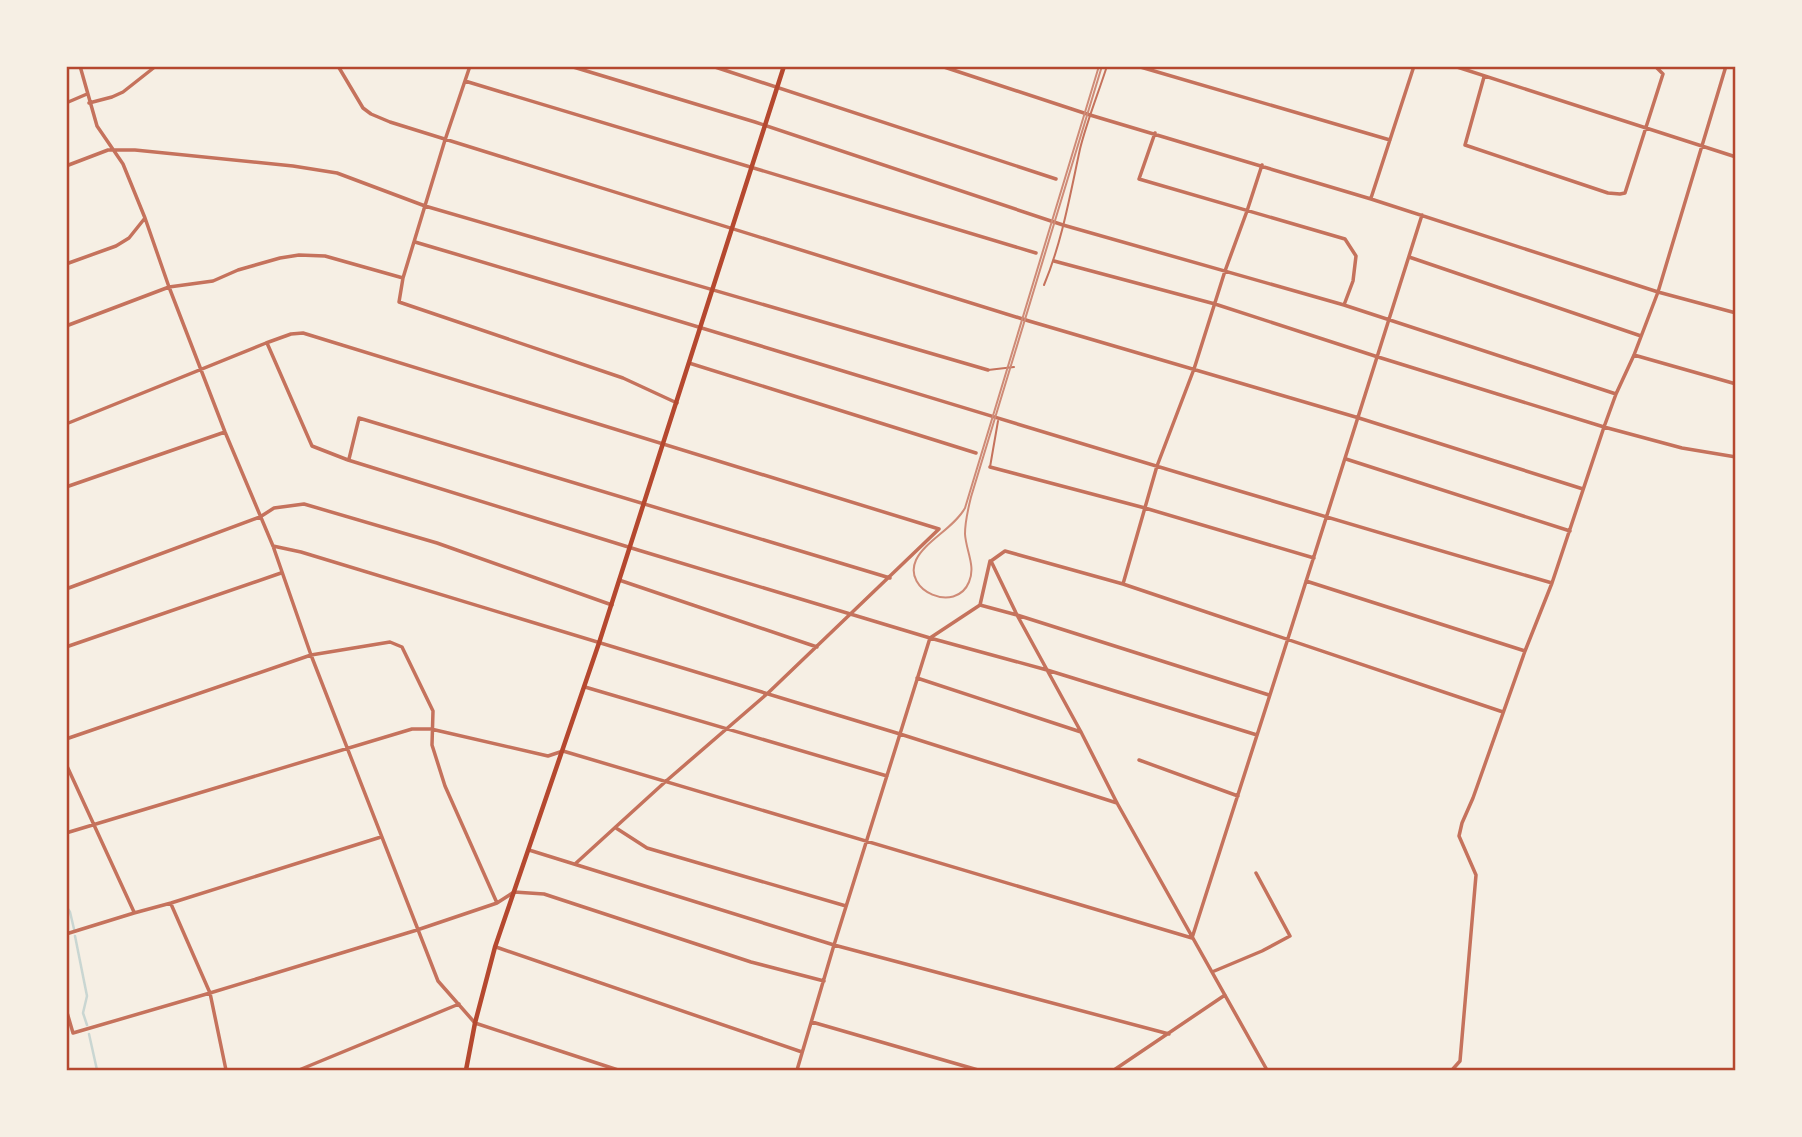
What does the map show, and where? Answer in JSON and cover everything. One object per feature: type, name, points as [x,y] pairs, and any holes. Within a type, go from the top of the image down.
[{"type":"main road","points":[[466,1070],[495,947],[612,605],[784,66]]},
{"type":"street","points":[[80,66],[97,126],[123,164],[145,218],[169,287],[273,547],[311,655],[438,981],[475,1023],[618,1070]]},
{"type":"street","points":[[89,103],[123,92],[156,66]]},
{"type":"street","points":[[338,66],[363,108],[371,114],[445,140],[1029,321],[1359,418],[1583,489]]},
{"type":"street","points":[[470,66],[403,278],[399,302],[623,378],[677,403]]},
{"type":"street","points":[[570,66],[766,126],[1063,225],[1390,319],[1616,394]]},
{"type":"street","points":[[712,66],[1056,179]]},
{"type":"street","points":[[941,66],[1090,115],[1422,215],[1658,292],[1735,313]]},
{"type":"street","points":[[1137,66],[1391,140]]},
{"type":"street","points":[[1371,199],[1414,66]]},
{"type":"street","points":[[1454,66],[1735,157]]},
{"type":"street","points":[[1484,77],[1465,145],[1608,193],[1620,194],[1625,193],[1663,74],[1655,66]]},
{"type":"street","points":[[1452,1070],[1460,1060],[1475,875],[1459,836],[1462,823],[1552,583],[1616,394],[1658,292],[1726,66]]},
{"type":"street","points":[[465,81],[1036,253]]},
{"type":"street","points":[[66,103],[87,94]]},
{"type":"street","points":[[1155,133],[1139,179],[1345,239],[1356,256],[1353,281],[1344,305]]},
{"type":"street","points":[[66,166],[108,150],[135,150],[337,173],[425,206],[988,370]]},
{"type":"street","points":[[1123,584],[1157,466],[1194,369],[1262,165]]},
{"type":"street","points":[[1192,939],[1328,519],[1422,215]]},
{"type":"street","points":[[66,264],[116,246],[129,238],[145,218]]},
{"type":"street","points":[[415,242],[1328,519],[1552,583]]},
{"type":"street","points":[[66,326],[169,287],[213,281],[260,263],[299,255],[325,256],[403,278]]},
{"type":"street","points":[[1409,257],[1642,336]]},
{"type":"street","points":[[1054,261],[1215,304],[1604,427],[1682,448],[1735,457]]},
{"type":"street","points":[[66,424],[266,343],[292,334],[309,334],[939,529],[768,694],[725,729],[575,864]]},
{"type":"street","points":[[266,343],[313,446],[348,460],[630,548],[930,638],[1047,670],[1257,735]]},
{"type":"street","points":[[1634,355],[1735,384]]},
{"type":"street","points":[[689,363],[976,453]]},
{"type":"street","points":[[348,460],[359,418],[890,578]]},
{"type":"street","points":[[66,487],[225,432]]},
{"type":"street","points":[[1346,459],[1570,531]]},
{"type":"street","points":[[990,467],[1145,508],[1314,558]]},
{"type":"street","points":[[66,589],[260,517],[274,508],[304,504],[436,543],[612,605]]},
{"type":"street","points":[[273,547],[301,552],[900,734],[1117,803]]},
{"type":"street","points":[[797,1070],[930,638],[981,605],[990,561],[1005,551],[1123,584],[1503,712]]},
{"type":"street","points":[[990,561],[1117,803],[1267,1070]]},
{"type":"street","points":[[66,647],[281,573]]},
{"type":"street","points":[[620,580],[817,648]]},
{"type":"street","points":[[1306,581],[1525,651]]},
{"type":"street","points":[[981,605],[1269,695]]},
{"type":"street","points":[[66,739],[311,655],[390,642],[402,647],[433,711],[432,745],[445,786],[497,903]]},
{"type":"street","points":[[917,678],[1081,732]]},
{"type":"street","points":[[585,687],[887,776]]},
{"type":"street","points":[[66,833],[412,729],[431,730],[548,756],[563,751],[1192,939]]},
{"type":"street","points":[[1139,761],[1238,796]]},
{"type":"street","points":[[66,764],[134,913]]},
{"type":"street","points":[[615,828],[647,848],[846,906]]},
{"type":"street","points":[[66,934],[381,837]]},
{"type":"street","points":[[529,849],[834,945],[1169,1034]]},
{"type":"street","points":[[1212,972],[1290,936],[1256,873]]},
{"type":"street","points":[[66,1009],[73,1033],[417,930],[497,903],[514,892],[544,894],[751,962],[824,981]]},
{"type":"street","points":[[171,903],[210,993],[226,1070]]},
{"type":"street","points":[[495,947],[802,1052]]},
{"type":"street","points":[[1114,1070],[1226,995]]},
{"type":"street","points":[[299,1070],[459,1004]]},
{"type":"street","points":[[811,1022],[978,1070]]},
{"type":"street","points":[[1314,1070],[1319,1070]]},
{"type":"lane","points":[[1044,285],[1054,261],[1090,115],[1107,66]]},
{"type":"lane","points":[[988,370],[1014,367]]},
{"type":"lane","points":[[990,467],[999,420]]},
{"type":"waterway","points":[[66,906],[74,929]]},
{"type":"waterway","points":[[75,936],[87,996],[83,1013],[87,1025]]},
{"type":"waterway","points":[[89,1034],[97,1070]]},
{"type":"tram line","points":[[1099,66],[965,508],[916,560],[914,571],[917,581],[932,595],[943,597],[962,592],[971,576],[965,534],[971,497],[1102,66]]}]
